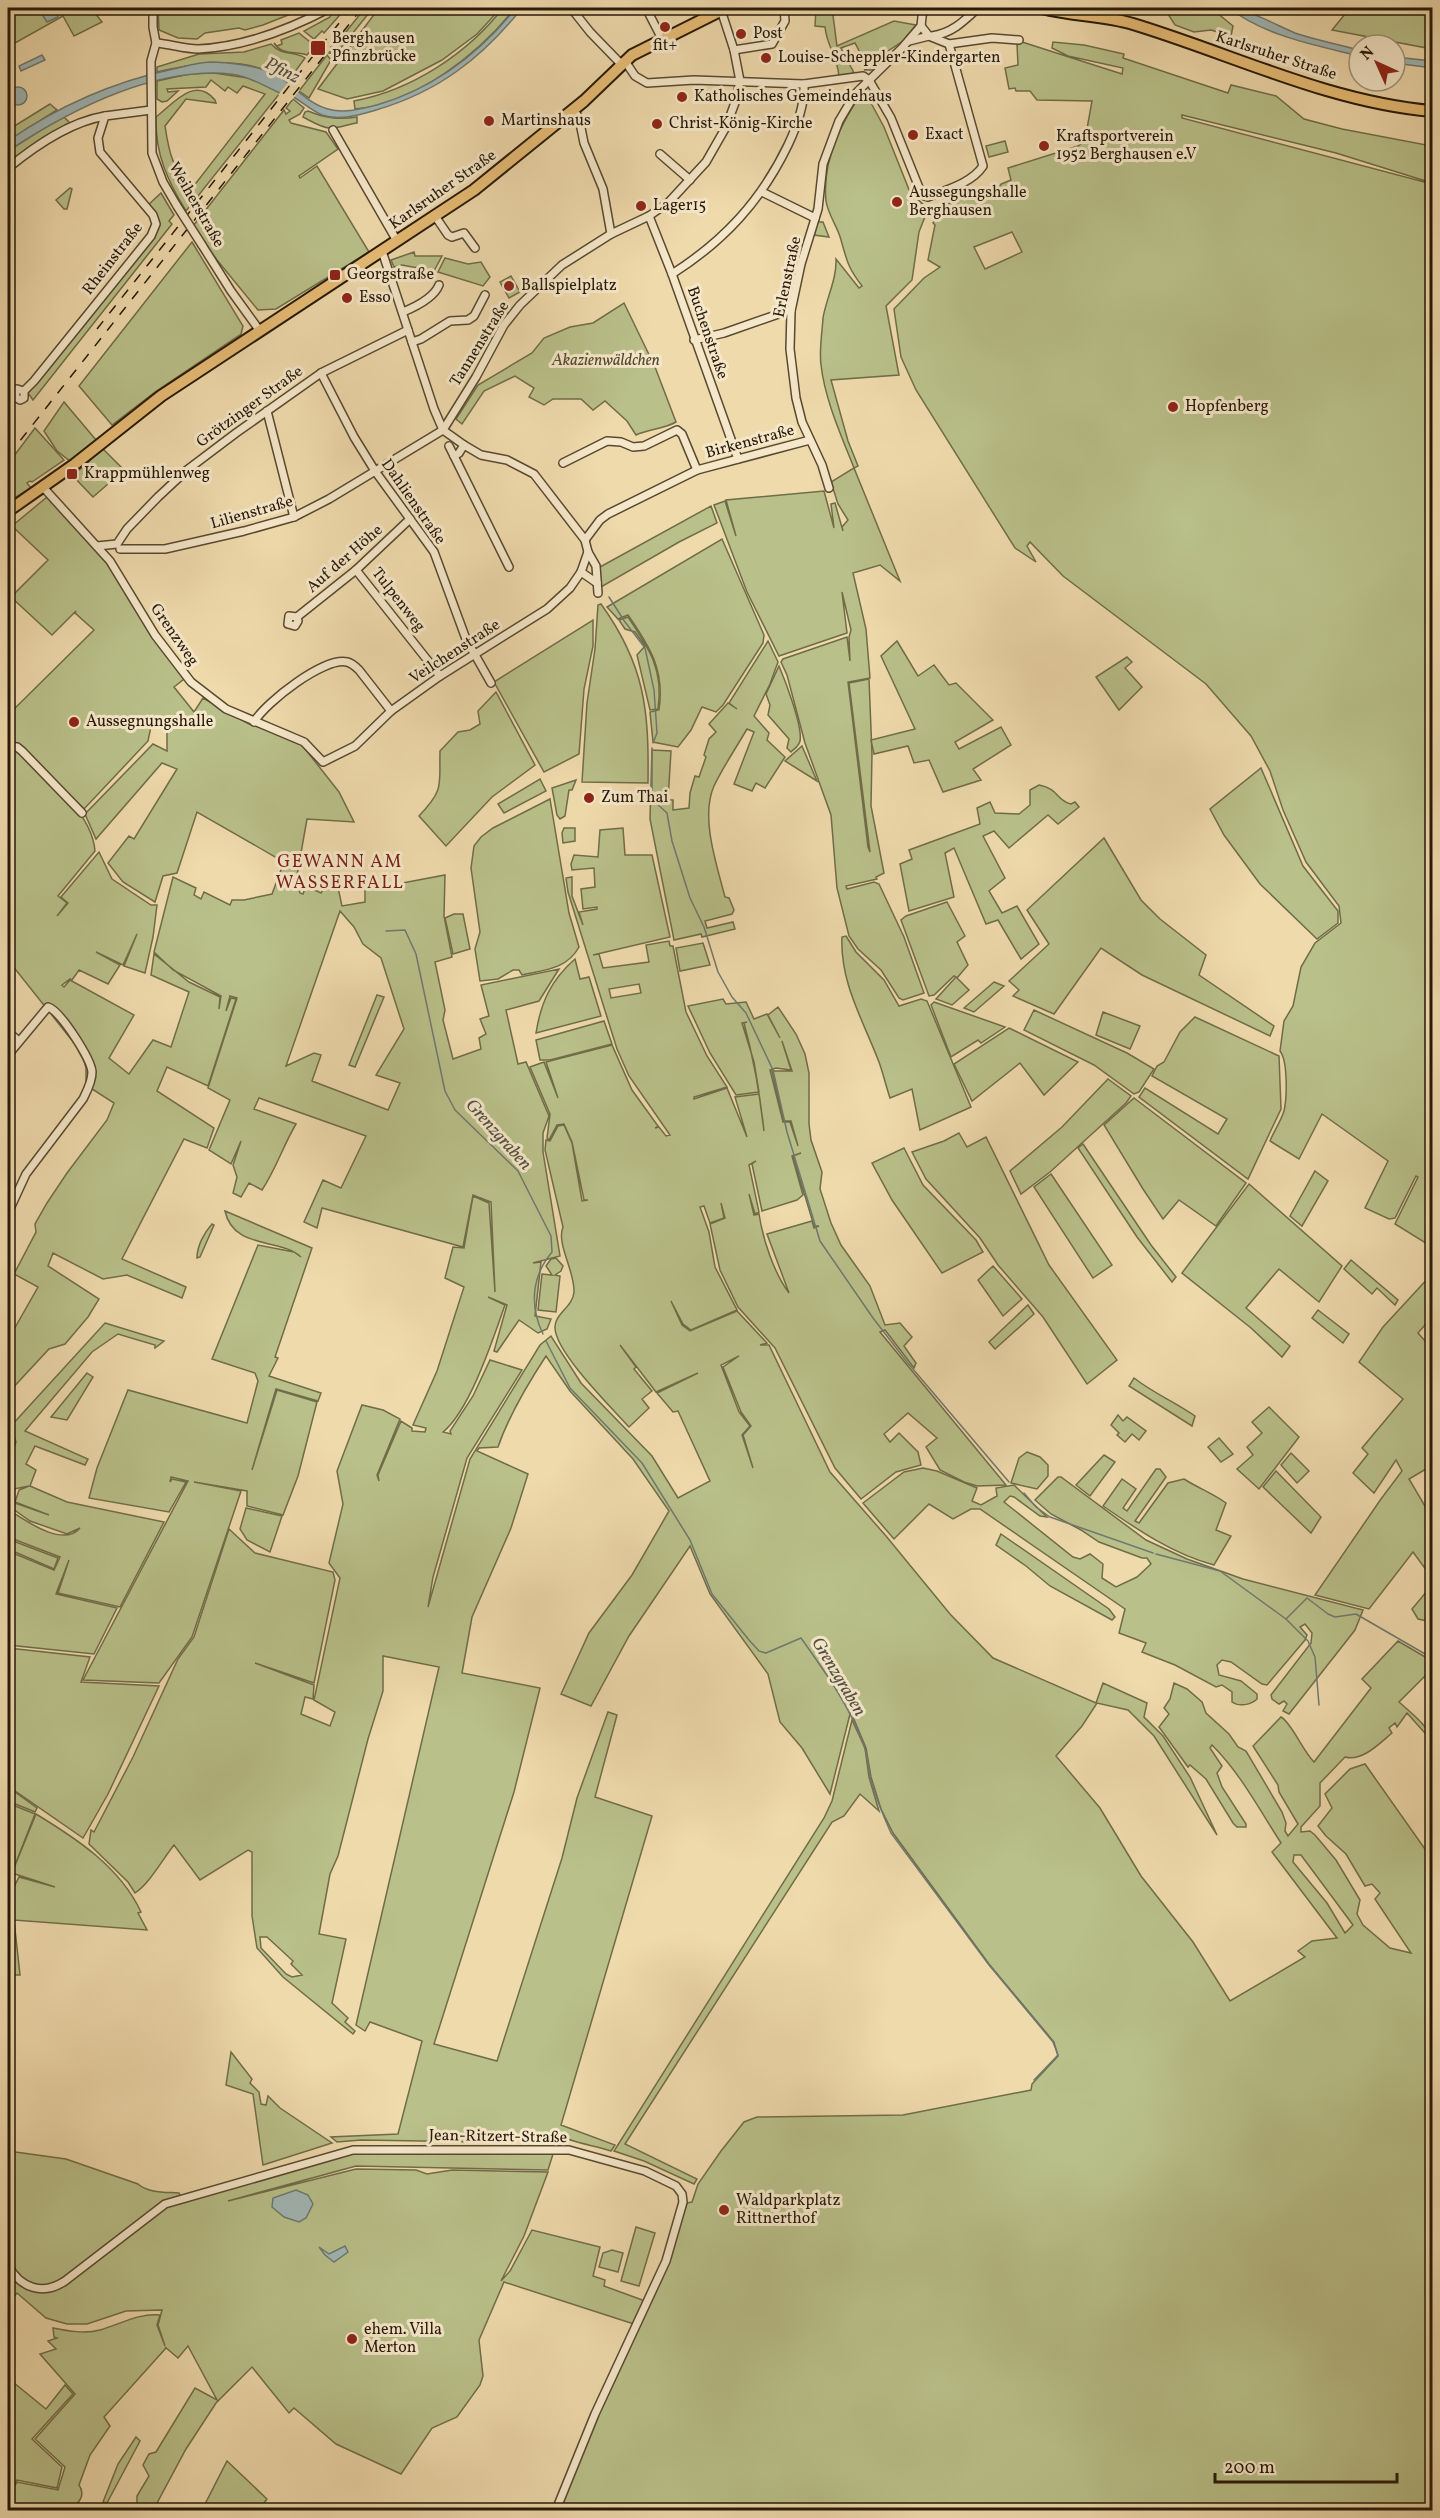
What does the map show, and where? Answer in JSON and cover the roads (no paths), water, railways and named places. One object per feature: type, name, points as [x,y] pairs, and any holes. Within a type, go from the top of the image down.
[{"type":"main road","name":"Karlsruher Straße","points":[[1042,8],[1088,12],[1130,23],[1300,82],[1391,105],[1432,111]]},
{"type":"main road","name":"Karlsruher Straße","points":[[8,511],[161,396],[474,190],[574,110],[623,62],[640,49],[724,9]]},
{"type":"street","name":"Weiherstraße","points":[[153,8],[156,43],[152,61],[152,153],[163,182],[177,206],[231,291],[260,331]]},
{"type":"street","points":[[156,43],[195,49],[235,43],[283,29],[330,8]]},
{"type":"street","points":[[571,8],[590,32],[647,84],[694,80],[804,84],[863,76],[869,80],[891,118],[922,195],[928,197],[970,178],[983,166],[949,44]]},
{"type":"street","points":[[646,8],[662,39]]},
{"type":"street","points":[[734,50],[772,44],[785,21],[784,8]]},
{"type":"street","points":[[923,8],[921,26],[929,36],[949,44],[992,38],[1019,40]]},
{"type":"street","points":[[909,40],[946,34],[978,8]]},
{"type":"street","name":"Tannenstraße","points":[[442,430],[514,311],[562,265],[610,234],[649,216],[669,202],[706,162],[726,127],[740,81],[724,9]]},
{"type":"street","name":"Erlenstraße","points":[[829,488],[796,398],[790,349],[791,311],[815,218],[828,146],[848,104],[921,26]]},
{"type":"street","points":[[672,274],[716,244],[762,192],[796,128],[805,95],[804,84]]},
{"type":"street","points":[[8,168],[63,131],[89,119],[151,110]]},
{"type":"street","points":[[574,110],[579,118],[584,143],[603,189],[610,234]]},
{"type":"street","name":"Rheinstraße","points":[[24,391],[151,236],[156,224],[153,215],[100,152],[97,144],[105,116]]},
{"type":"street","points":[[333,130],[397,241]]},
{"type":"street","points":[[660,154],[690,180]]},
{"type":"street","points":[[762,192],[815,218]]},
{"type":"street","points":[[435,216],[449,237],[464,233],[475,248]]},
{"type":"street","name":"Buchenstraße","points":[[649,216],[738,459]]},
{"type":"street","points":[[382,250],[442,430],[482,455],[507,460],[534,474],[585,540],[588,552],[596,566],[598,593]]},
{"type":"street","points":[[403,312],[437,292],[439,285]]},
{"type":"street","points":[[412,342],[450,321],[468,320],[474,316],[485,295]]},
{"type":"street","points":[[694,340],[787,310],[791,311]]},
{"type":"street","name":"Grötzinger Straße","points":[[119,547],[127,529],[187,470],[321,373],[408,330]]},
{"type":"street","name":"Dahlienstraße","points":[[321,373],[354,437],[375,471],[434,552],[460,624],[491,683]]},
{"type":"street","points":[[267,411],[294,517]]},
{"type":"street","name":"Lilienstraße","points":[[119,547],[165,549],[294,517],[329,499],[442,430]]},
{"type":"street","points":[[563,464],[607,441],[621,442],[633,447],[644,446],[674,431],[680,431],[697,470]]},
{"type":"street","name":"Birkenstraße","points":[[585,540],[600,520],[608,514],[697,470],[810,440]]},
{"type":"street","points":[[454,456],[465,445]]},
{"type":"street","points":[[449,446],[509,567]]},
{"type":"street","name":"Grenzweg","points":[[42,486],[110,561],[142,614],[183,674],[215,702],[254,722],[304,742],[323,762]]},
{"type":"street","name":"Auf der Höhe","points":[[297,617],[356,570],[410,519]]},
{"type":"street","points":[[97,546],[119,547]]},
{"type":"street","points":[[110,561],[119,547]]},
{"type":"street","name":"Veilchenstraße","points":[[323,762],[355,746],[391,711],[440,676],[547,609],[570,588],[581,572],[588,552]]},
{"type":"street","name":"Tulpenweg","points":[[356,570],[440,676]]},
{"type":"street","points":[[581,572],[597,583]]},
{"type":"street","points":[[254,722],[274,699],[301,680],[331,665],[344,662],[354,664],[391,711]]},
{"type":"street","points":[[8,746],[17,747],[22,751],[82,813]]},
{"type":"street","points":[[8,1055],[48,1007],[57,1013],[87,1058],[92,1071],[91,1080],[83,1099],[26,1174],[8,1213]]},
{"type":"street","points":[[8,1032],[19,1041]]},
{"type":"street","name":"Jean-Ritzert-Straße","points":[[8,2265],[12,2274],[24,2285],[40,2290],[49,2289],[65,2281],[154,2211],[170,2202],[353,2150],[564,2150],[645,2172],[681,2191],[683,2202],[681,2213],[666,2262],[595,2414],[556,2511]]},
{"type":"water","points":[[42,8],[55,8],[58,17],[47,22],[40,11]]},
{"type":"water","points":[[516,8],[522,8],[491,42],[457,71],[419,94],[369,112],[349,117],[329,117],[318,113],[295,98],[242,76],[225,73],[187,75],[132,87],[106,97],[55,122],[8,151],[8,141],[66,106],[108,88],[151,74],[203,63],[240,64],[268,71],[283,79],[321,107],[328,109],[346,111],[377,105],[398,98],[437,79],[487,40]]},
{"type":"water","points":[[1229,8],[1252,14],[1295,33],[1347,47],[1347,53],[1274,33],[1243,18]]},
{"type":"water","points":[[42,55],[45,60],[21,71],[19,66]]},
{"type":"water","points":[[1407,58],[1432,61],[1432,68],[1407,65]]},
{"type":"water","points":[[18,87],[24,90],[27,96],[24,102],[18,105],[12,102],[9,96],[12,90]]},
{"type":"water","points":[[296,2190],[308,2195],[313,2204],[306,2218],[299,2222],[284,2217],[272,2207],[273,2198]]},
{"type":"water","points":[[345,2246],[348,2252],[334,2262],[319,2247],[329,2254]]},
{"type":"waterway","points":[[609,597],[645,648],[654,690],[657,733],[653,743]]},
{"type":"waterway","points":[[652,748],[652,799],[667,813],[672,841],[690,898],[704,927],[718,972],[732,997],[746,1013],[773,1070],[787,1132],[820,1241],[873,1318],[907,1362],[1009,1482]]},
{"type":"waterway","name":"Grenzgraben","points":[[386,931],[405,930],[416,954],[445,1091],[455,1110],[518,1171],[551,1236],[552,1252],[540,1271],[534,1302],[543,1334]]},
{"type":"waterway","name":"Grenzgraben","points":[[546,1341],[570,1388],[642,1463],[690,1540],[712,1594],[749,1640],[759,1651],[766,1653],[801,1638],[828,1677],[858,1731],[865,1750],[874,1792],[891,1833],[989,1965],[1053,2042],[1058,2055],[1034,2080]]},
{"type":"waterway","points":[[1024,1493],[1036,1507],[1050,1517],[1153,1553]]},
{"type":"waterway","points":[[1156,1554],[1220,1571],[1286,1619],[1308,1641],[1315,1657],[1319,1705]]},
{"type":"waterway","points":[[1286,1619],[1307,1598],[1335,1617],[1356,1614],[1432,1658]]},
{"type":"railway","points":[[97,329],[351,8]]},
{"type":"railway","points":[[8,456],[362,8]]},
{"type":"place","name":"fit+","points":[[665,27]]},
{"type":"place","name":"Post","points":[[741,34]]},
{"type":"place","name":"Berghausen Pfinzbrücke","points":[[318,48]]},
{"type":"place","name":"Louise-Scheppler-Kindergarten","points":[[766,58]]},
{"type":"place","name":"Katholisches Gemeindehaus","points":[[682,97]]},
{"type":"place","name":"Martinshaus","points":[[489,121]]},
{"type":"place","name":"Christ-König-Kirche","points":[[657,124]]},
{"type":"place","name":"Exact","points":[[913,135]]},
{"type":"place","name":"Kraftsportverein 1952 Berghausen e.V","points":[[1044,146]]},
{"type":"place","name":"Aussegungshalle Berghausen","points":[[897,202]]},
{"type":"place","name":"Lager15","points":[[641,206]]},
{"type":"place","name":"Georgstraße","points":[[335,275]]},
{"type":"place","name":"Ballspielplatz","points":[[509,286]]},
{"type":"place","name":"Esso","points":[[347,298]]},
{"type":"place","name":"Hopfenberg","points":[[1173,407]]},
{"type":"place","name":"Krappmühlenweg","points":[[72,474]]},
{"type":"place","name":"Aussegnungshalle","points":[[74,722]]},
{"type":"place","name":"Zum Thai","points":[[589,798]]},
{"type":"place","name":"Waldparkplatz Rittnerthof","points":[[724,2210]]},
{"type":"place","name":"ehem. Villa Merton","points":[[352,2339]]},
{"type":"district","name":"GEWANN AM WASSERFALL","points":[[340,872]]},
{"type":"water label","name":"Pfinz","points":[[282,71]]},
{"type":"park label","name":"Akazienwäldchen","points":[[606,361]]}]
